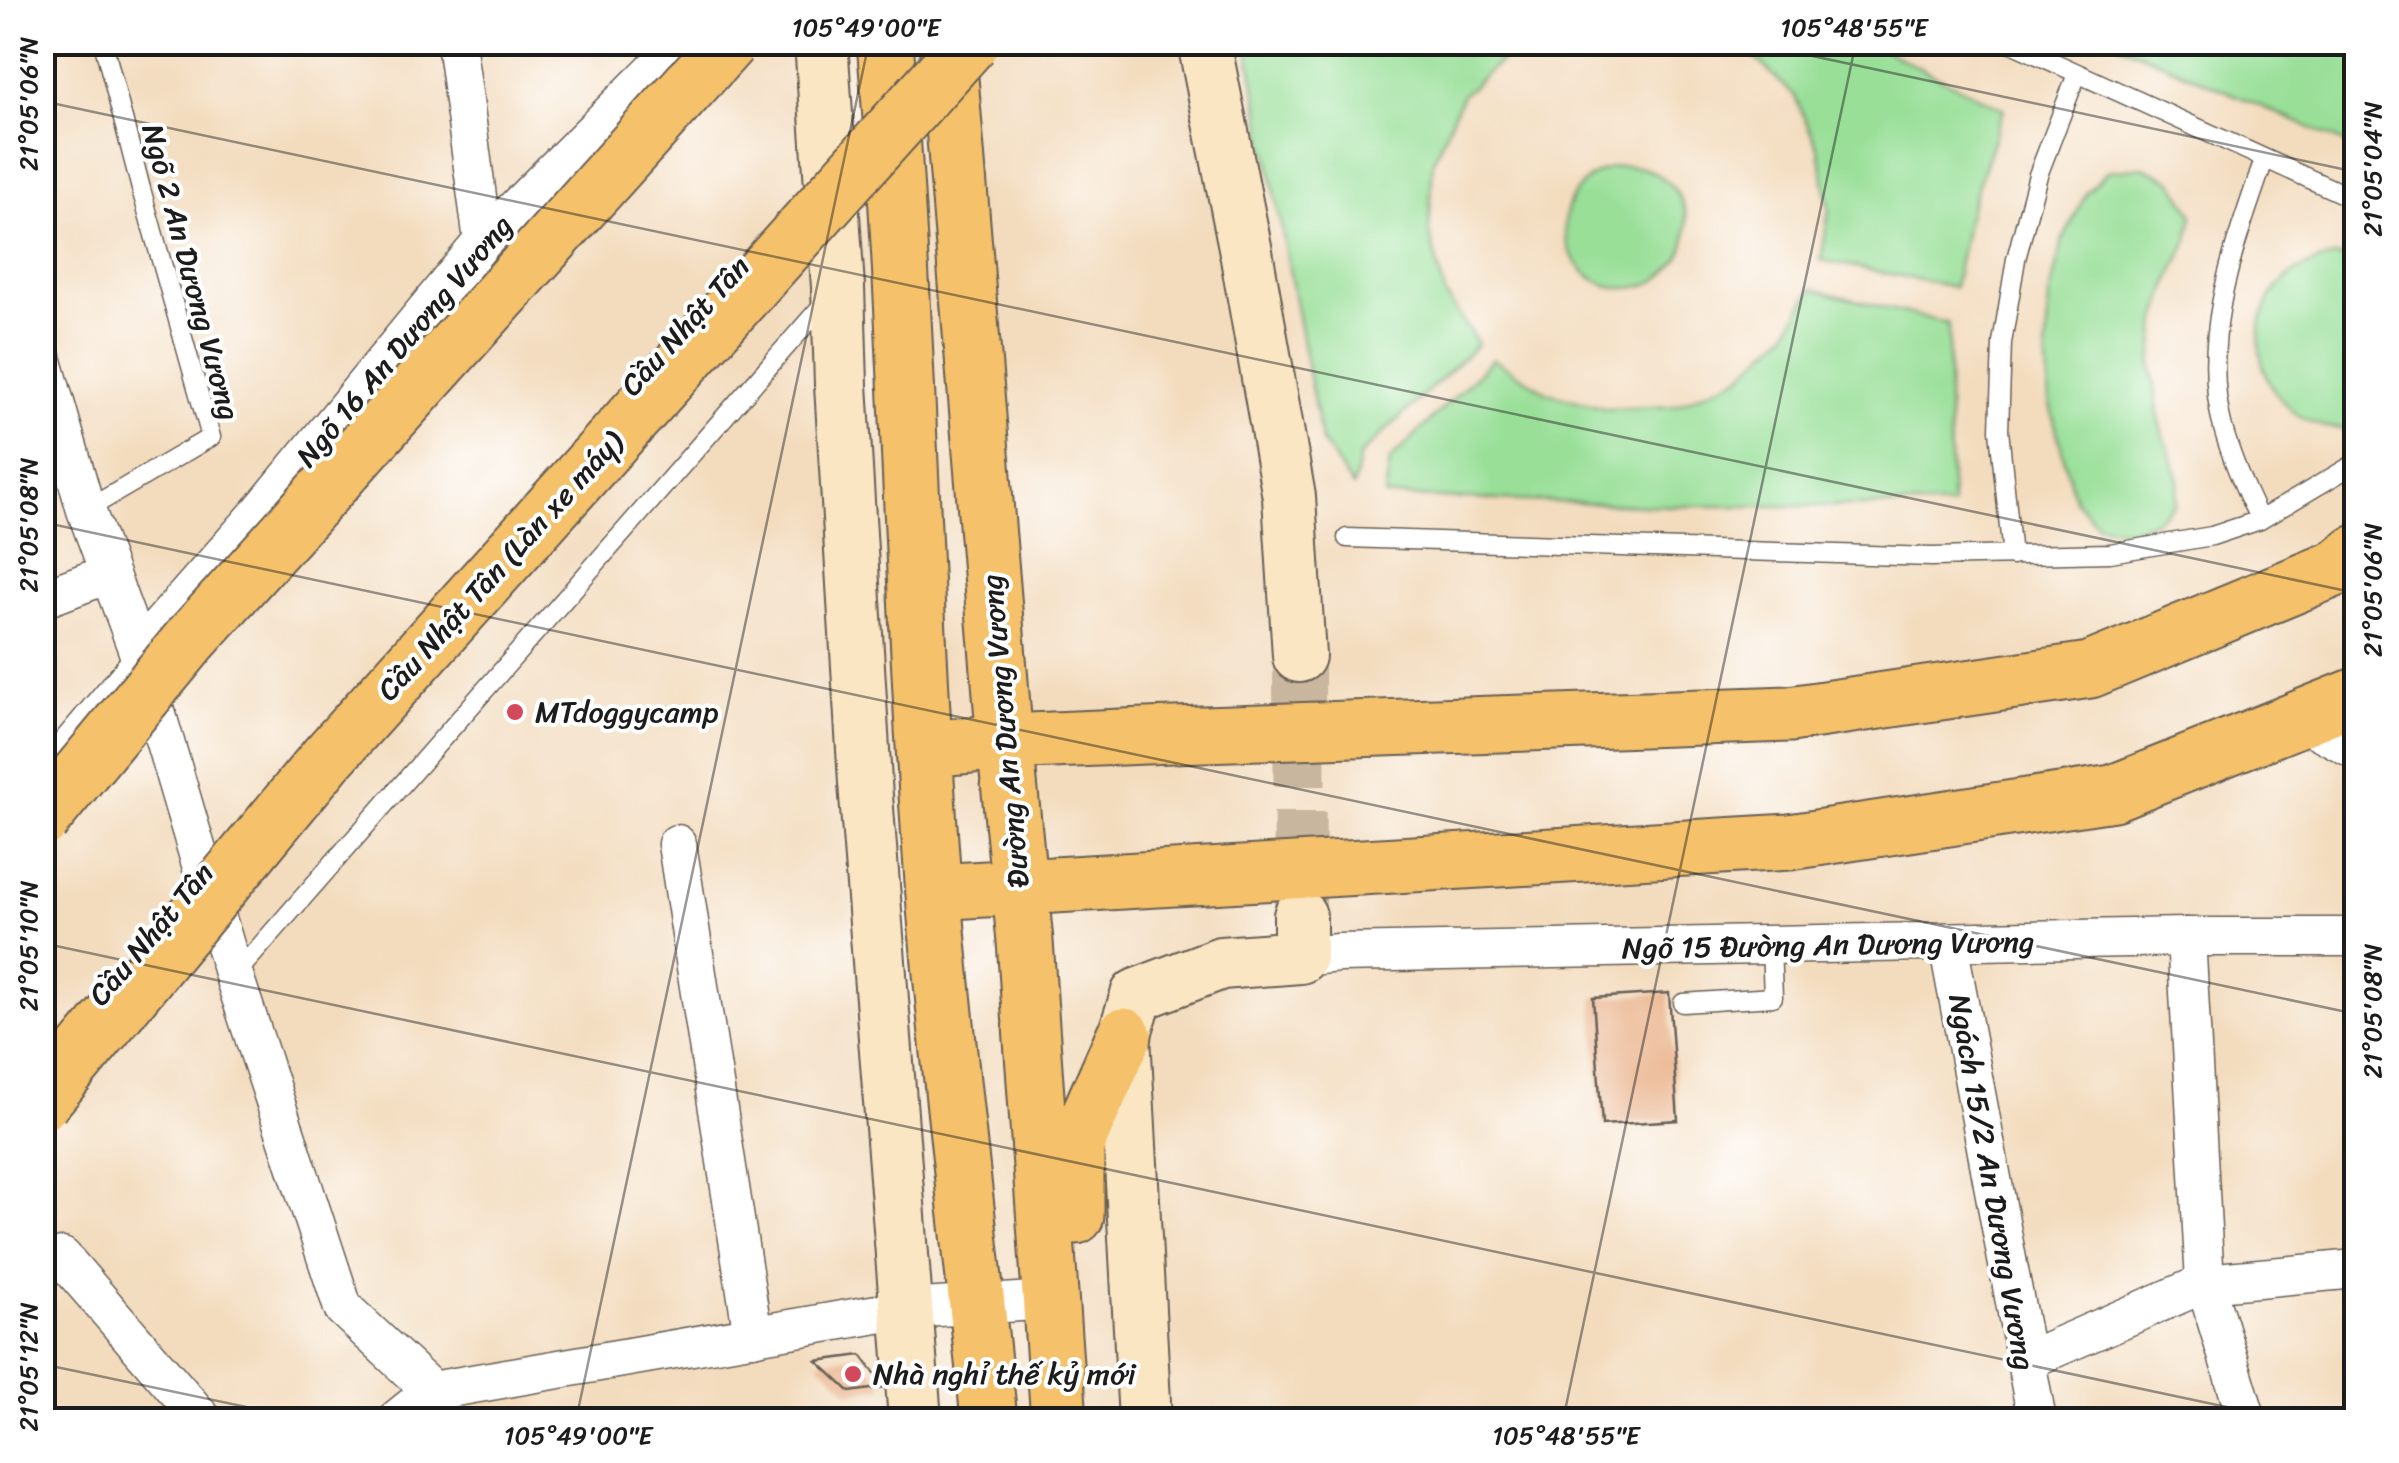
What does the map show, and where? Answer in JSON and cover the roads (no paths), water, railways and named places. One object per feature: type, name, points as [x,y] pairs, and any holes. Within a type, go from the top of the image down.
[{"type":"main road","points":[[42,782],[173,625],[698,42]]},
{"type":"main road","points":[[42,819],[190,640],[729,42]]},
{"type":"main road","points":[[885,42],[896,179],[916,628],[934,892],[988,1420]]},
{"type":"main road","name":"Đường An Dương Vương","points":[[944,42],[1019,888],[1059,1420]]},
{"type":"main road","name":"Cầu Nhật Tân","points":[[42,1066],[310,743],[944,42]]},
{"type":"main road","name":"Cầu Nhật Tân (Làn xe máy)","points":[[42,1102],[327,758],[971,42]]},
{"type":"main road","points":[[926,749],[1006,742],[1790,714],[2090,670],[2339,566],[2356,553]]},
{"type":"main road","points":[[934,892],[1790,842],[2114,793],[2356,696]]},
{"type":"main road","points":[[1051,1300],[1076,1218],[1076,1146],[1124,1036]]},
{"type":"street","points":[[456,42],[483,241]]},
{"type":"street","name":"Ngõ 16 An Dương Vương","points":[[138,651],[263,509],[483,241],[682,42]]},
{"type":"street","points":[[821,42],[865,783],[915,1420]]},
{"type":"street","points":[[1204,42],[1289,497],[1299,656]]},
{"type":"street","points":[[42,358],[86,510],[138,651],[234,976],[343,1308],[435,1406]]},
{"type":"street","points":[[42,599],[108,574]]},
{"type":"street","points":[[2298,719],[2356,750]]},
{"type":"street","points":[[677,844],[754,1336]]},
{"type":"street","points":[[1145,1420],[1124,1036],[1137,994],[1300,936]]},
{"type":"street","name":"Ngõ 15 Đường An Dương Vương","points":[[1300,936],[1358,953],[2356,936]]},
{"type":"street","points":[[2186,937],[2205,1283],[2248,1420]]},
{"type":"street","name":"Ngách 15/2 An Dương Vương","points":[[1948,944],[2037,1420]]},
{"type":"street","points":[[62,1257],[204,1420]]},
{"type":"street","points":[[2024,1361],[2205,1283],[2356,1269]]},
{"type":"street","points":[[396,1420],[435,1406],[754,1336],[906,1309],[1051,1300]]},
{"type":"lane","name":"Ngõ 2 An Dương Vương","points":[[86,510],[210,437],[103,42]]},
{"type":"lane","points":[[2008,42],[2356,200]]},
{"type":"lane","points":[[2012,556],[1998,430],[2002,343],[2016,259],[2038,175],[2077,74]]},
{"type":"lane","points":[[2260,520],[2238,476],[2222,424],[2215,371],[2218,320],[2229,267],[2264,160]]},
{"type":"lane","points":[[234,976],[838,287]]},
{"type":"lane","points":[[1347,538],[1912,557],[2110,554],[2212,536],[2260,520],[2356,463]]},
{"type":"lane","points":[[42,764],[138,651]]},
{"type":"lane","points":[[1683,1003],[1774,997],[1771,946]]},
{"type":"tunnel","points":[[1299,656],[1300,915]]},
{"type":"place","name":"MTdoggycamp","points":[[515,712]]},
{"type":"place","name":"Nhà nghỉ thế kỷ mới","points":[[853,1374]]}]
